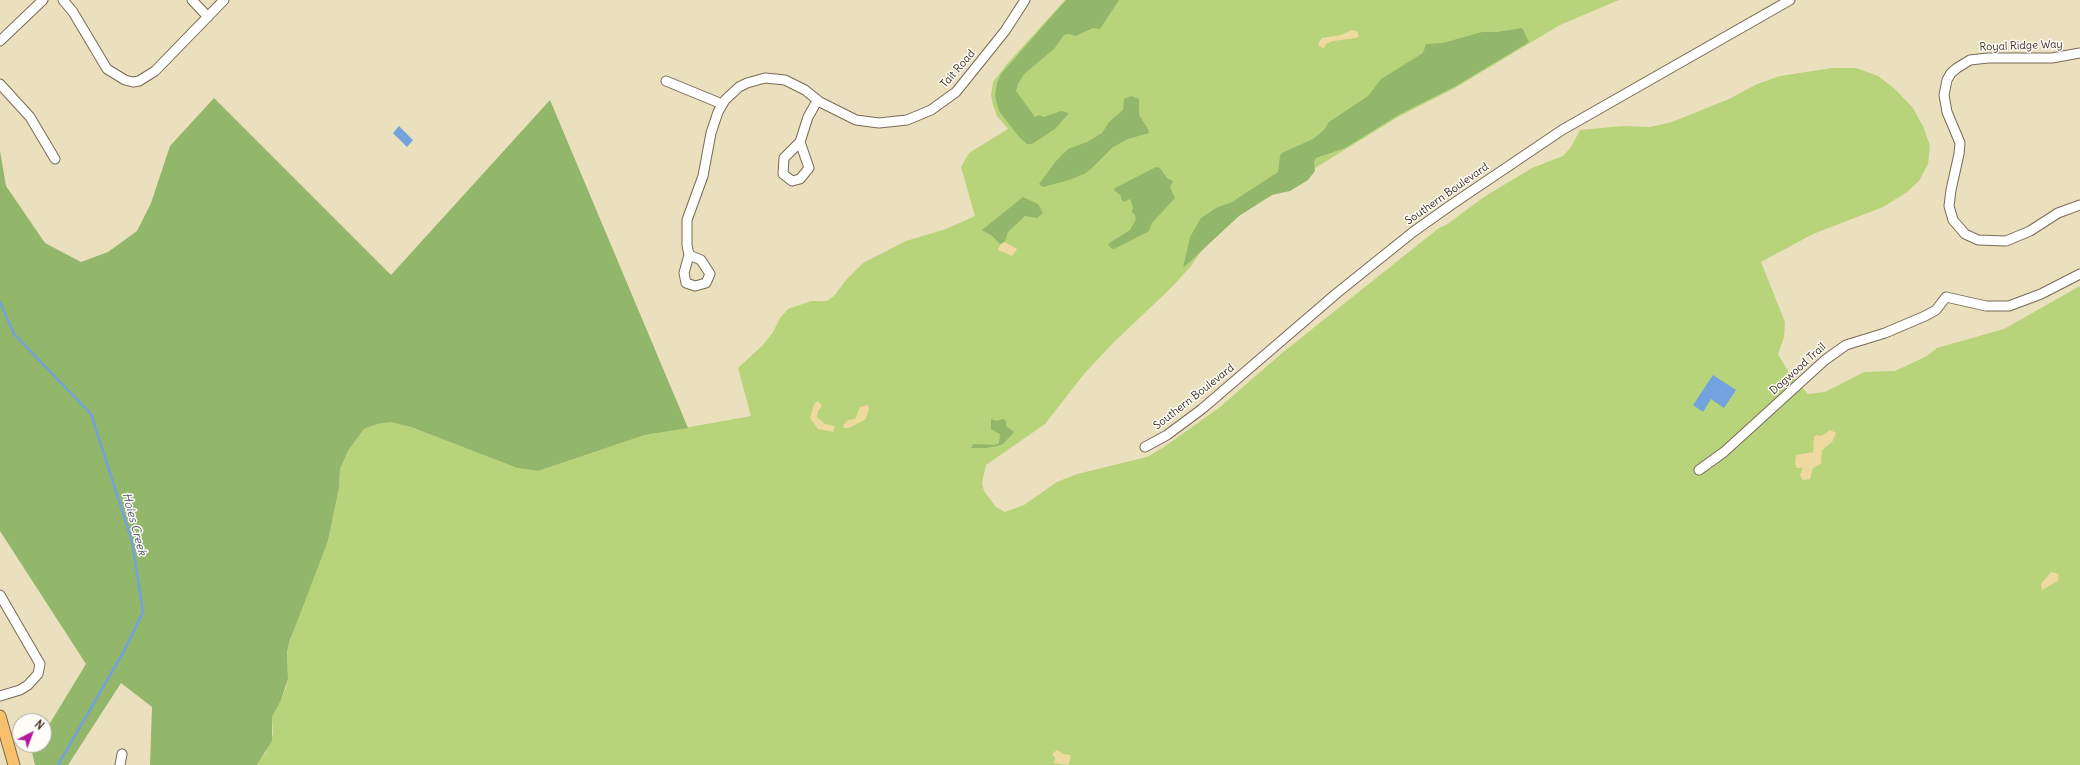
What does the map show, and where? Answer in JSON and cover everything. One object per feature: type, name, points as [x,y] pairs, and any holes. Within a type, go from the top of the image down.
[{"type":"main road","points":[[0,716],[14,765]]},
{"type":"street","points":[[0,41],[43,0]]},
{"type":"street","points":[[63,0],[73,12],[107,69],[125,80],[133,82],[139,81],[152,73],[224,0]]},
{"type":"street","points":[[192,0],[208,17]]},
{"type":"street","name":"Tait Road","points":[[722,104],[739,87],[765,78],[785,80],[794,84],[817,100],[840,113],[866,122],[894,122],[919,116],[944,103],[967,81],[1025,0]]},
{"type":"street","name":"Southern Boulevard","points":[[1145,447],[1167,435],[1202,409],[1337,293],[1413,232],[1450,205],[1569,126],[1790,0]]},
{"type":"street","name":"Royal Ridge Way","points":[[2080,54],[2052,58],[1988,58],[1970,60],[1963,63],[1951,73],[1947,80],[1944,95],[1947,112],[1960,143],[1960,154],[1950,190],[1949,206],[1953,220],[1965,234],[1971,238],[1986,242],[2006,240],[2030,231],[2058,213],[2080,205]]},
{"type":"street","points":[[666,81],[722,104],[711,133],[703,176],[688,220],[686,238],[689,255]]},
{"type":"street","points":[[0,84],[30,117],[55,159]]},
{"type":"street","points":[[800,142],[808,117],[817,100]]},
{"type":"street","name":"Dogwood Trail","points":[[1699,470],[1724,452],[1838,350],[1925,316],[1936,310],[1946,297],[1986,306],[2009,306],[2042,294],[2080,274]]},
{"type":"street","points":[[0,595],[40,664],[38,674],[28,685],[20,690],[0,696]]},
{"type":"street","points":[[120,765],[122,754]]},
{"type":"green space","points":[[1065,0],[1619,0],[1560,25],[1455,88],[1398,117],[1307,173],[1249,200],[1209,240],[1191,266],[1171,288],[1113,343],[1084,374],[1045,424],[986,465],[982,483],[984,491],[996,507],[1005,512],[1024,505],[1057,482],[1077,474],[1147,457],[1164,447],[1220,407],[1282,353],[1439,228],[1446,225],[1484,197],[1532,168],[1563,156],[1571,147],[1580,130],[1623,126],[1650,127],[1672,122],[1729,99],[1757,84],[1780,76],[1832,68],[1856,68],[1878,76],[1895,89],[1913,108],[1924,128],[1930,146],[1928,164],[1919,181],[1907,192],[1883,207],[1813,234],[1761,262],[1785,322],[1784,337],[1778,354],[1789,373],[1808,394],[1825,392],[1864,372],[1895,371],[1927,356],[1937,348],[2004,329],[2080,286],[2080,765],[257,765],[266,752],[273,734],[272,717],[286,688],[288,679],[287,652],[296,621],[328,541],[339,488],[340,469],[348,451],[364,429],[377,423],[390,422],[411,427],[517,468],[538,471],[645,435],[751,416],[738,368],[763,345],[773,332],[780,318],[788,309],[811,301],[827,301],[834,296],[846,280],[863,263],[906,241],[946,229],[975,216],[961,167],[969,153],[1008,129],[997,116],[993,105],[991,95],[993,82],[1006,65]]},
{"type":"green space","points":[[1066,0],[1119,0],[1100,29],[1093,28],[1076,36],[1069,34],[1064,35],[1054,49],[1024,74],[1016,91],[1035,117],[1039,115],[1044,117],[1061,111],[1069,113],[1055,129],[1032,144],[1027,144],[1019,137],[999,111],[995,96],[997,83],[1001,74]]},
{"type":"green space","points":[[1522,28],[1529,42],[1454,87],[1400,114],[1345,148],[1316,158],[1314,162],[1315,171],[1308,180],[1290,191],[1272,195],[1239,216],[1183,268],[1190,237],[1201,218],[1216,208],[1232,202],[1278,172],[1280,156],[1282,153],[1313,139],[1324,130],[1329,122],[1368,96],[1381,79],[1423,53],[1426,44],[1443,43],[1482,32],[1497,32]]},
{"type":"green space","points":[[1131,96],[1139,99],[1139,115],[1149,133],[1128,139],[1113,147],[1084,174],[1043,187],[1039,184],[1056,161],[1068,149],[1087,142],[1102,133],[1109,122],[1123,110],[1124,99]]},
{"type":"green space","points":[[214,98],[391,275],[550,100],[688,428],[645,435],[538,471],[517,468],[411,427],[390,422],[377,424],[364,429],[348,451],[340,469],[339,488],[328,541],[290,640],[287,652],[288,679],[281,700],[272,717],[272,741],[257,765],[150,765],[152,707],[121,683],[68,765],[35,765],[32,753],[52,753],[52,720],[86,664],[0,531],[0,151],[6,186],[45,243],[81,262],[108,252],[137,231],[151,203],[170,146]]},
{"type":"green space","points":[[1156,167],[1160,168],[1167,178],[1173,181],[1170,187],[1175,198],[1152,223],[1149,231],[1114,249],[1111,248],[1108,244],[1130,230],[1136,219],[1132,212],[1133,207],[1130,199],[1124,202],[1121,199],[1121,196],[1114,190],[1115,188]]},
{"type":"green space","points":[[1023,197],[1038,204],[1043,213],[1037,218],[1025,216],[1008,232],[1005,241],[1000,244],[991,235],[982,230]]},
{"type":"green space","points":[[991,419],[996,421],[1003,419],[1006,421],[1006,426],[1014,432],[1003,444],[986,448],[971,448],[973,444],[995,445],[999,443],[1000,434],[991,429]]},
{"type":"sand","points":[[1352,30],[1357,31],[1359,36],[1356,38],[1333,41],[1326,44],[1324,48],[1318,46],[1322,38],[1341,35]]},
{"type":"sand","points":[[1005,242],[1017,249],[1012,256],[998,250],[1000,245]]},
{"type":"sand","points":[[818,401],[822,406],[818,411],[817,417],[825,424],[835,426],[833,432],[818,429],[810,418],[814,404]]},
{"type":"sand","points":[[868,405],[869,408],[866,419],[849,428],[844,428],[843,425],[848,420],[855,419],[860,407]]},
{"type":"sand","points":[[1830,430],[1836,433],[1832,442],[1822,450],[1821,464],[1813,468],[1810,479],[1803,480],[1800,475],[1803,468],[1797,468],[1795,464],[1796,455],[1813,452],[1814,437],[1817,435],[1821,436]]},
{"type":"sand","points":[[2051,572],[2059,574],[2058,581],[2042,590],[2041,584]]},
{"type":"sand","points":[[1057,750],[1064,754],[1070,755],[1071,758],[1068,765],[1054,763],[1055,758],[1052,754]]},
{"type":"water","points":[[399,126],[413,140],[407,147],[393,133]]},
{"type":"water","points":[[1713,375],[1736,390],[1724,408],[1711,399],[1703,412],[1693,405]]},
{"type":"waterway","name":"Holes Creek","points":[[0,302],[14,334],[91,414],[132,541],[143,612],[124,651],[58,765]]}]
